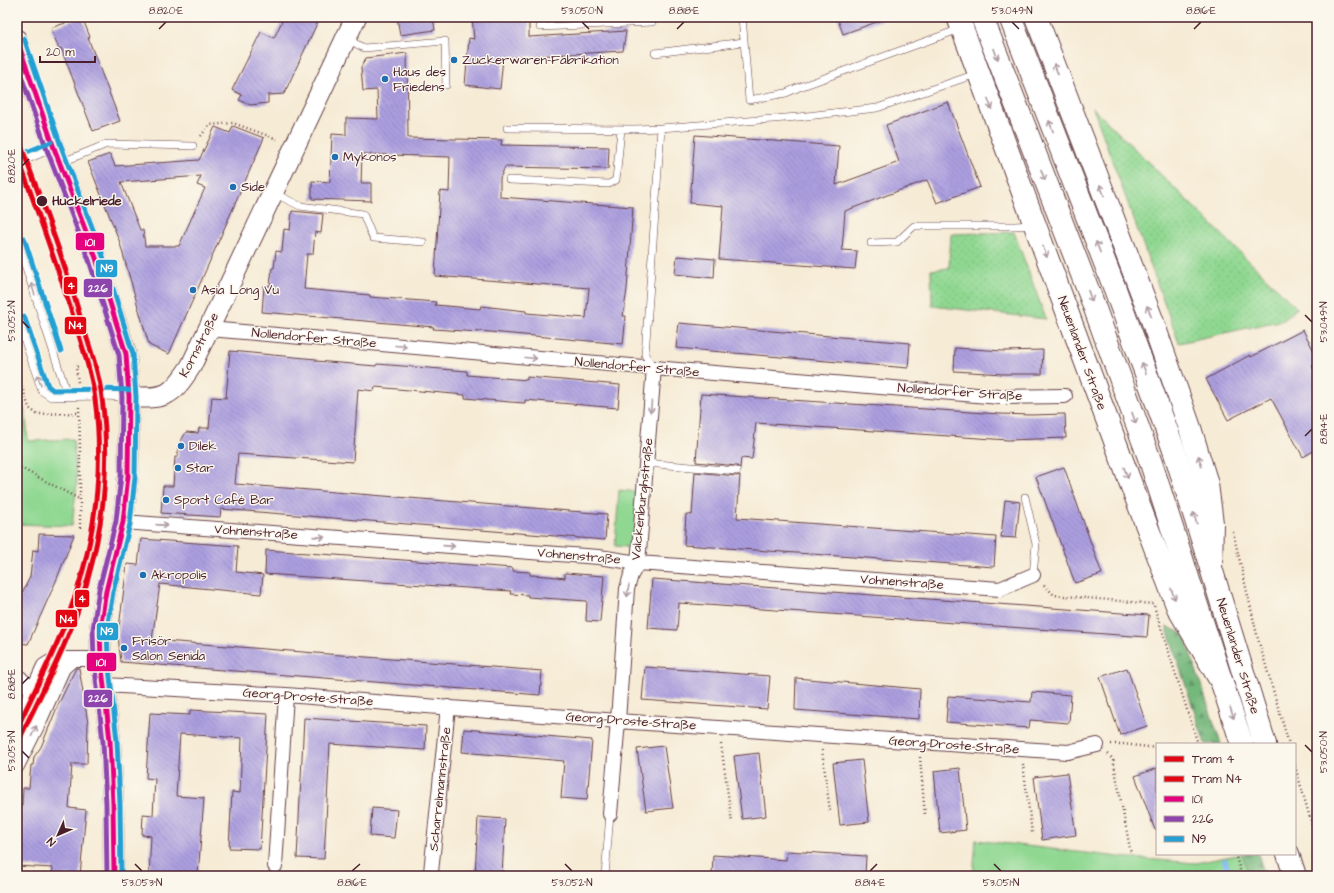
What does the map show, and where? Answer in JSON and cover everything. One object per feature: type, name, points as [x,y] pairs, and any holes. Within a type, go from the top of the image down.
[{"type":"main road","name":"Neuenlander Straße","points":[[982,17],[1095,309],[1151,463],[1242,743]]},
{"type":"main road","name":"Neuenlander Straße","points":[[1010,17],[1115,289],[1174,450],[1265,743]]},
{"type":"main road","name":"Neuenlander Straße","points":[[1036,17],[1151,317],[1190,428],[1207,484],[1212,523],[1211,568]]},
{"type":"main road","name":"Neuenlander Straße","points":[[960,22],[1178,608],[1222,683]]},
{"type":"main road","points":[[1288,855],[1295,876]]},
{"type":"street","name":"Kornstraße","points":[[129,397],[152,398],[168,394],[179,384],[191,366],[294,145],[356,17]]},
{"type":"street","points":[[17,40],[57,155],[96,258],[126,354],[129,397],[128,476],[123,522],[106,591],[100,629],[101,659],[110,741],[114,876]]},
{"type":"street","name":"Nollendorfer Straße","points":[[209,329],[1000,397],[1065,396]]},
{"type":"street","name":"Valckenburghstraße","points":[[610,814],[627,589],[631,575],[638,563],[654,368]]},
{"type":"street","name":"Vohnenstraße","points":[[123,522],[599,557],[638,563],[1000,589],[1033,575]]},
{"type":"street","points":[[17,724],[44,666],[58,659],[101,659]]},
{"type":"street","points":[[17,766],[63,668],[72,660]]},
{"type":"street","points":[[17,675],[33,691]]},
{"type":"street","name":"Georg-Droste-Straße","points":[[104,685],[286,694],[618,721],[718,727],[919,743],[1068,752],[1097,745]]},
{"type":"street","points":[[275,866],[286,694]]},
{"type":"street","name":"Scharrelmannstraße","points":[[431,872],[448,707]]},
{"type":"lane","points":[[742,17],[749,100],[786,93],[960,22]]},
{"type":"lane","points":[[540,27],[652,22]]},
{"type":"lane","points":[[345,38],[364,48],[445,41],[446,85]]},
{"type":"lane","points":[[655,53],[744,42]]},
{"type":"lane","points":[[507,128],[661,128],[798,117],[877,108],[979,73]]},
{"type":"lane","name":"Valckenburghstraße","points":[[654,368],[646,355],[661,128]]},
{"type":"lane","points":[[509,180],[609,184],[616,180],[621,129]]},
{"type":"lane","points":[[20,163],[107,144],[193,146]]},
{"type":"lane","points":[[17,147],[20,163],[73,304],[90,363],[97,396],[99,416],[101,451],[93,537],[76,601],[66,630],[52,661],[56,684]]},
{"type":"lane","points":[[272,192],[300,206],[363,214],[373,238],[423,242]]},
{"type":"lane","points":[[871,243],[897,242],[914,226],[1015,226],[1034,224]]},
{"type":"lane","points":[[17,240],[68,396]]},
{"type":"lane","points":[[17,318],[42,391],[51,397],[129,397]]},
{"type":"lane","points":[[646,463],[737,471]]},
{"type":"lane","points":[[1025,498],[1036,544],[1033,575]]},
{"type":"lane","name":"Valckenburghstraße","points":[[605,876],[610,814]]},
{"type":"path","points":[[193,146],[209,125],[233,123],[294,145]]},
{"type":"path","points":[[76,367],[80,446],[81,534]]},
{"type":"path","points":[[17,466],[80,499]]},
{"type":"path","points":[[1033,575],[1054,595],[1153,604]]},
{"type":"path","points":[[718,727],[732,823]]},
{"type":"path","points":[[820,735],[830,811]]},
{"type":"path","points":[[919,743],[925,816]]},
{"type":"path","points":[[1097,745],[1123,744],[1156,748]]},
{"type":"path","points":[[1097,745],[1113,759],[1131,854]]},
{"type":"path","points":[[1021,749],[1032,833]]},
{"type":"path","points":[[1296,769],[1317,842]]},
{"type":"path","points":[[1235,855],[1242,876]]},
{"type":"green space","points":[[1093,108],[1297,308],[1284,320],[1179,343]]},
{"type":"green space","points":[[1014,232],[1046,319],[932,306],[931,270],[949,268],[951,234]]},
{"type":"green space","points":[[17,379],[26,417],[28,441],[73,439],[77,483],[72,526],[17,524]]},
{"type":"green space","points":[[619,490],[648,493],[637,548],[615,546]]},
{"type":"green space","points":[[1166,626],[1184,634],[1221,743],[1205,743]]},
{"type":"green space","points":[[976,840],[1119,857],[1196,863],[1242,855],[1249,876],[973,876]]},
{"type":"green space","points":[[1241,855],[1258,855],[1265,876],[1249,876]]},
{"type":"building","points":[[82,17],[90,37],[88,38],[120,121],[93,131],[61,48],[59,49],[51,28]]},
{"type":"building","points":[[284,17],[320,17],[284,94],[268,95],[268,103],[250,105],[239,100],[242,95],[232,90],[261,32],[274,38]]},
{"type":"building","points":[[397,17],[433,17],[435,30],[400,35]]},
{"type":"building","points":[[472,17],[529,17],[529,37],[626,31],[623,51],[503,58],[500,89],[465,85],[469,38],[474,39]]},
{"type":"building","points":[[837,17],[885,17],[885,19],[843,34]]},
{"type":"building","points":[[407,53],[408,138],[502,140],[501,145],[609,147],[608,169],[505,167],[500,178],[500,197],[633,207],[627,289],[623,316],[626,316],[623,344],[479,331],[433,329],[434,327],[262,312],[264,286],[270,286],[276,251],[282,252],[284,229],[290,230],[292,211],[323,214],[321,233],[315,232],[313,254],[307,254],[304,289],[370,295],[370,297],[436,302],[435,305],[480,309],[481,306],[526,311],[526,313],[586,318],[589,288],[435,276],[440,191],[449,192],[450,157],[362,154],[361,183],[371,183],[371,201],[312,199],[312,181],[330,182],[332,134],[346,135],[346,118],[378,119],[377,90],[363,91],[361,67],[366,58]]},
{"type":"building","points":[[948,102],[980,187],[937,203],[927,180],[845,211],[842,250],[857,251],[855,269],[719,259],[723,206],[690,203],[695,135],[839,146],[836,185],[899,162],[886,125]]},
{"type":"building","points":[[233,126],[264,138],[169,354],[149,345],[119,240],[88,162],[110,154],[115,166],[199,160],[215,127],[230,133]],"holes":[[[201,176],[197,185],[205,188],[179,246],[145,246],[143,230],[140,230],[121,182]]]},
{"type":"building","points":[[677,256],[715,259],[714,278],[675,274]]},
{"type":"building","points":[[679,323],[910,343],[908,368],[676,348]]},
{"type":"building","points":[[1303,330],[1317,357],[1317,363],[1312,366],[1317,376],[1317,449],[1303,457],[1271,398],[1228,420],[1206,379],[1250,355],[1251,357]]},
{"type":"building","points":[[955,348],[1004,351],[1043,350],[1042,374],[1003,374],[954,371]]},
{"type":"building","points":[[230,351],[316,359],[316,361],[467,371],[467,375],[527,380],[527,377],[620,385],[618,408],[525,400],[525,403],[510,402],[465,398],[465,395],[375,387],[374,391],[358,389],[353,462],[238,454],[235,484],[607,514],[605,540],[221,509],[220,517],[161,513],[163,486],[173,486],[175,457],[178,457],[178,446],[186,432],[198,433],[199,428],[209,428],[212,397],[226,398]]},
{"type":"building","points":[[701,394],[1000,414],[1065,414],[1066,438],[1008,440],[756,423],[752,459],[741,458],[740,468],[737,466],[696,462]]},
{"type":"building","points":[[1064,467],[1102,574],[1075,583],[1036,477]]},
{"type":"building","points":[[695,472],[740,475],[737,518],[996,537],[994,567],[684,545],[686,514],[692,515]]},
{"type":"building","points":[[1005,500],[1020,502],[1016,538],[1001,537]]},
{"type":"building","points":[[39,534],[74,535],[56,581],[28,644],[17,643],[17,603],[30,577],[33,550],[38,551]]},
{"type":"building","points":[[141,539],[238,546],[236,572],[263,575],[261,594],[160,584],[152,640],[542,671],[540,695],[121,662],[118,636],[127,564],[138,565]]},
{"type":"building","points":[[266,550],[513,568],[513,571],[530,572],[530,575],[565,578],[565,573],[604,576],[600,622],[586,621],[587,601],[528,597],[528,595],[510,594],[511,591],[265,574]]},
{"type":"building","points":[[652,579],[1149,615],[1147,637],[679,603],[677,630],[648,628]]},
{"type":"building","points":[[645,667],[770,676],[767,709],[642,700]]},
{"type":"building","points":[[76,668],[79,668],[88,723],[87,764],[72,764],[69,808],[86,810],[80,876],[52,876],[53,868],[17,866],[17,805],[22,806],[23,788],[29,788],[31,765],[33,765],[34,757],[41,747],[58,705]]},
{"type":"building","points":[[1127,668],[1147,726],[1120,735],[1100,677]]},
{"type":"building","points":[[796,678],[920,689],[919,719],[795,710]]},
{"type":"building","points":[[1032,692],[1071,695],[1069,723],[1030,720],[1029,728],[946,722],[948,696],[1031,702]]},
{"type":"building","points":[[190,710],[268,714],[260,849],[229,848],[232,792],[240,793],[242,738],[180,734],[176,796],[204,798],[198,876],[149,876],[151,836],[142,835],[143,814],[153,815],[155,779],[146,778],[150,713],[190,715]]},
{"type":"building","points":[[304,718],[426,726],[425,750],[330,744],[324,859],[297,858]]},
{"type":"building","points":[[464,729],[592,740],[587,800],[561,798],[564,761],[462,752]]},
{"type":"building","points":[[664,746],[673,808],[646,811],[637,749]]},
{"type":"building","points":[[759,753],[766,816],[742,819],[734,756]]},
{"type":"building","points":[[862,760],[869,822],[840,825],[833,763]]},
{"type":"building","points":[[960,768],[966,830],[940,833],[934,771]]},
{"type":"building","points":[[1156,768],[1156,830],[1155,830],[1135,776]]},
{"type":"building","points":[[1067,773],[1076,835],[1042,840],[1034,777]]},
{"type":"building","points":[[372,808],[397,810],[394,838],[370,836]]},
{"type":"building","points":[[478,817],[505,819],[502,876],[475,876]]},
{"type":"building","points":[[787,851],[866,856],[865,876],[712,876],[713,855],[786,860]]},
{"type":"waterway","points":[[1225,861],[1229,876]]},
{"type":"tram line","name":"4","points":[[17,135],[60,252],[94,360],[102,398],[105,444],[104,491],[98,537],[87,582],[73,624],[17,744]]},
{"type":"tram line","name":"N4","points":[[17,155],[56,263],[88,364],[95,399],[98,445],[97,491],[91,537],[80,581],[60,637],[17,728]]},
{"type":"transit line","name":"N9","points":[[24,38],[61,146],[103,256],[133,354],[136,397],[135,477],[130,524],[113,592],[107,629],[108,659],[117,741],[121,876]]},
{"type":"transit line","name":"101","points":[[17,40],[54,148],[96,258],[126,354],[129,397],[128,476],[123,522],[106,591],[100,629],[101,659],[110,741],[114,876]]},
{"type":"transit line","name":"226","points":[[17,64],[47,150],[89,260],[119,355],[122,397],[121,476],[116,521],[99,589],[93,629],[94,660],[103,742],[107,876]]},
{"type":"transit line","name":"N9","points":[[17,156],[51,142]]},
{"type":"transit line","name":"N9","points":[[24,238],[61,351]]},
{"type":"transit line","name":"N9","points":[[24,316],[48,386],[53,390],[129,390]]},
{"type":"place","name":"Zuckerwaren-Fabrikation","points":[[454,60]]},
{"type":"place","name":"Haus des Friedens","points":[[385,79]]},
{"type":"place","name":"Mykonos","points":[[335,157]]},
{"type":"place","name":"Side","points":[[233,187]]},
{"type":"place","name":"Huckelriede","points":[[42,201]]},
{"type":"place","name":"Asia Long Vu","points":[[193,290]]},
{"type":"place","name":"Dilek","points":[[181,446]]},
{"type":"place","name":"Star","points":[[178,468]]},
{"type":"place","name":"Sport Café Bar","points":[[166,500]]},
{"type":"place","name":"Akropolis","points":[[143,575]]},
{"type":"place","name":"Frisör Salon Senida","points":[[124,648]]}]
